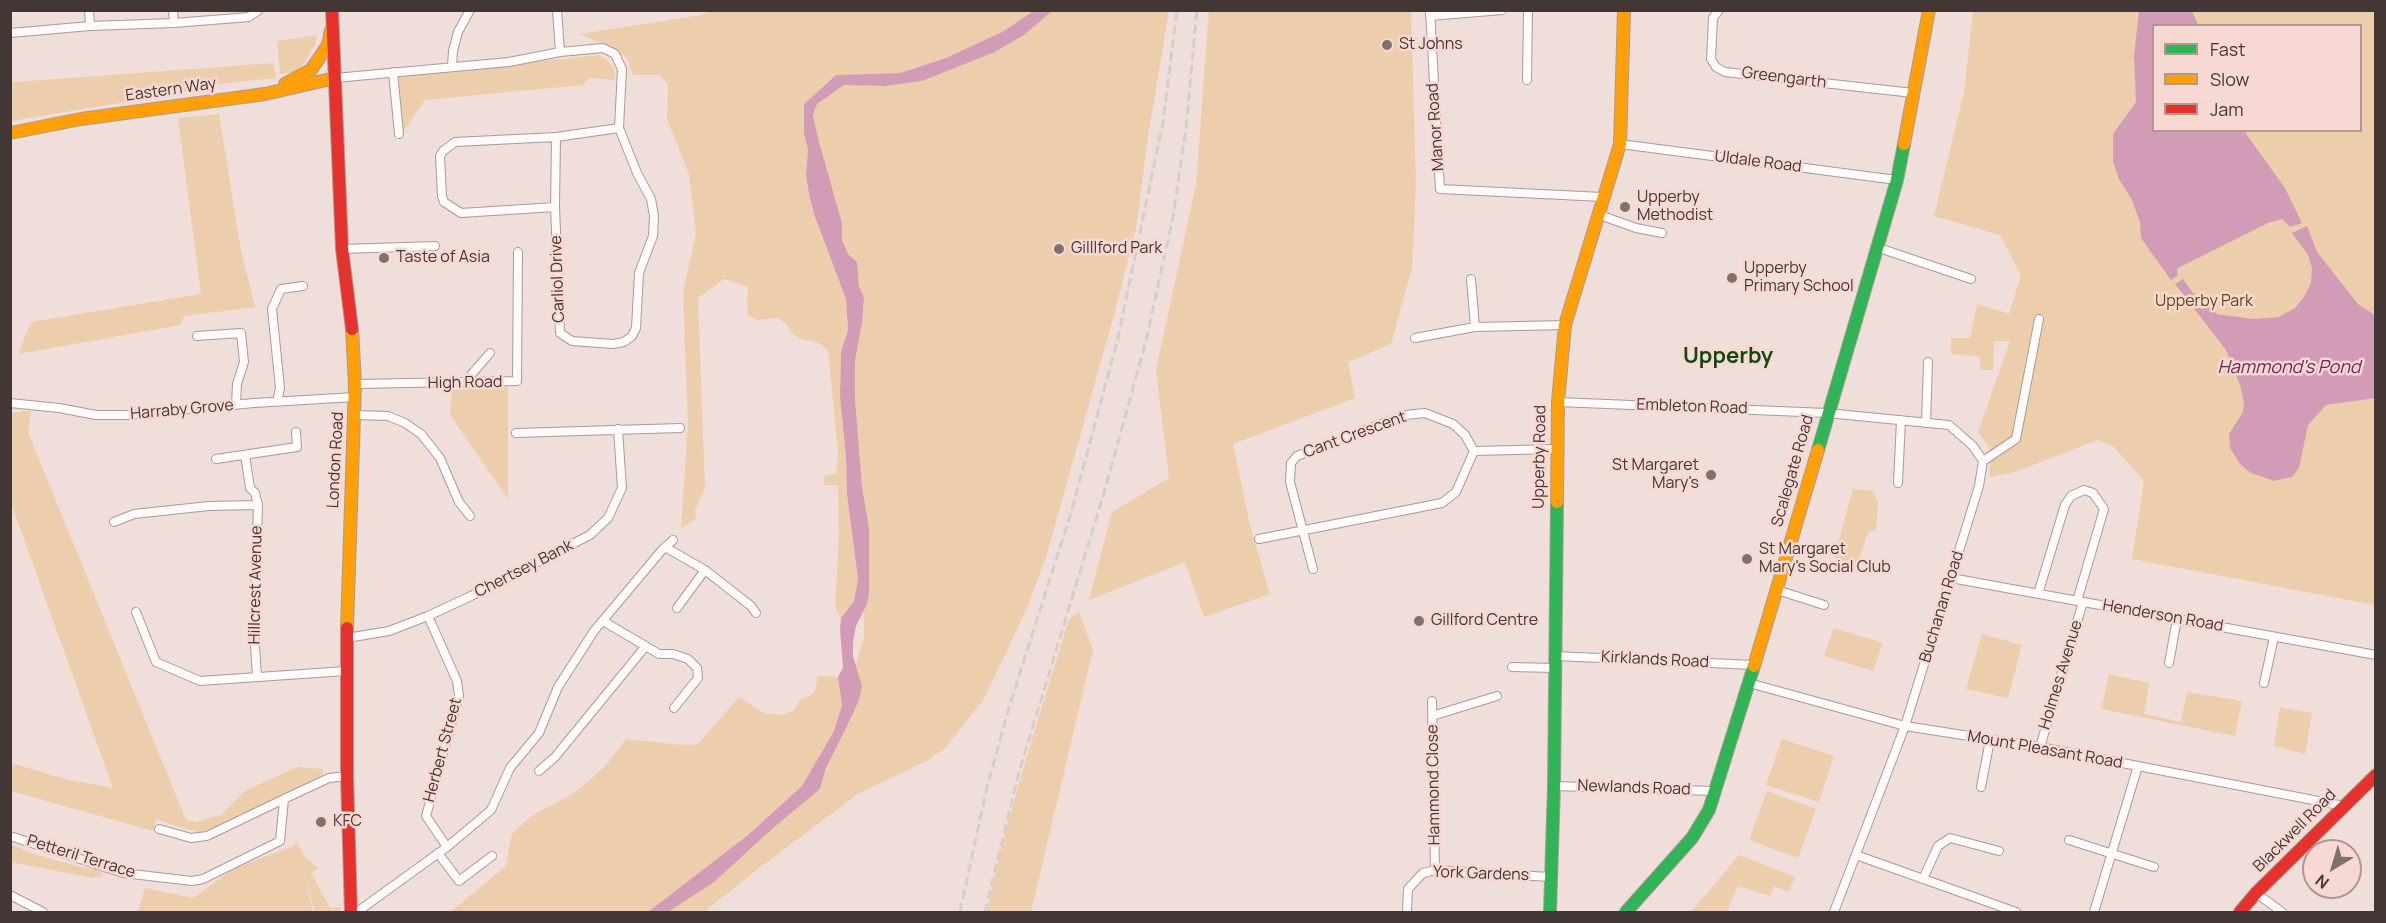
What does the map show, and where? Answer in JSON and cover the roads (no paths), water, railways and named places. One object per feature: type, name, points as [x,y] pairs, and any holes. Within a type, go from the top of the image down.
[{"type":"street","points":[[89,10],[90,26]]},
{"type":"street","points":[[173,10],[174,23]]},
{"type":"street","points":[[10,33],[90,26],[174,23],[249,16],[259,10]]},
{"type":"street","name":"London Road","points":[[332,10],[342,249],[353,335],[355,391],[349,507],[346,671],[351,912]]},
{"type":"street","points":[[452,66],[458,32],[470,10]]},
{"type":"street","points":[[557,10],[560,52]]},
{"type":"street","points":[[1430,13],[1502,10]]},
{"type":"street","points":[[1527,80],[1528,10]]},
{"type":"street","name":"Upperby Road","points":[[1550,912],[1554,786],[1557,402],[1565,325],[1602,197],[1620,144],[1624,10]]},
{"type":"street","name":"Greengarth","points":[[1719,10],[1713,18],[1711,59],[1716,68],[1725,72],[1913,93]]},
{"type":"street","name":"Scalegate Road","points":[[1626,912],[1692,838],[1708,813],[1777,590],[1897,180],[1929,10]]},
{"type":"street","name":"Manor Road","points":[[1430,13],[1440,189],[1602,197]]},
{"type":"street","points":[[265,94],[311,70],[328,45],[332,25]]},
{"type":"street","name":"Carliol Drive","points":[[335,78],[508,62],[594,47],[603,48],[615,54],[622,69],[623,80],[619,128],[637,173],[651,200],[654,216],[653,236],[639,273],[636,328],[632,336],[624,342],[613,344],[572,341],[560,333],[555,207],[556,137]]},
{"type":"street","points":[[393,72],[399,134]]},
{"type":"street","name":"Eastern Way","points":[[10,133],[81,119],[265,94],[335,78]]},
{"type":"street","points":[[555,207],[461,213],[444,202],[440,156],[455,142],[556,137],[619,128]]},
{"type":"street","name":"Uldale Road","points":[[1620,144],[1897,180]]},
{"type":"street","points":[[1597,214],[1636,228],[1662,233]]},
{"type":"street","points":[[342,249],[435,246]]},
{"type":"street","points":[[1876,247],[1971,279]]},
{"type":"street","name":"High Road","points":[[355,391],[517,381],[518,252]]},
{"type":"street","points":[[1471,279],[1474,327]]},
{"type":"street","points":[[277,402],[280,388],[279,362],[272,309],[281,289],[303,286]]},
{"type":"street","points":[[1827,413],[1949,425],[1973,446],[1983,461],[2016,440],[2039,319]]},
{"type":"street","points":[[1415,338],[1474,327],[1565,325]]},
{"type":"street","points":[[197,336],[241,333],[244,362],[237,384],[236,405]]},
{"type":"street","points":[[464,383],[490,353]]},
{"type":"street","points":[[1926,423],[1928,362]]},
{"type":"street","name":"Harraby Grove","points":[[10,403],[106,415],[186,411],[355,391]]},
{"type":"street","name":"Embleton Road","points":[[1557,402],[1827,413]]},
{"type":"street","name":"Cant Crescent","points":[[1301,530],[1290,482],[1291,463],[1297,456],[1405,415],[1425,412],[1453,424],[1464,435],[1474,451]]},
{"type":"street","points":[[355,415],[388,416],[405,423],[421,434],[440,458],[459,502],[470,516]]},
{"type":"street","points":[[1898,483],[1901,420]]},
{"type":"street","points":[[516,433],[680,428]]},
{"type":"street","name":"Chertsey Bank","points":[[347,638],[389,631],[428,616],[572,545],[598,529],[608,518],[622,488],[618,429]]},
{"type":"street","points":[[216,459],[297,447],[296,432]]},
{"type":"street","points":[[1259,539],[1442,503],[1456,492],[1474,451],[1556,449]]},
{"type":"street","name":"Hillcrest Avenue","points":[[245,455],[250,488],[255,493],[258,505],[254,630],[257,677]]},
{"type":"street","name":"Buchanan Road","points":[[1834,912],[1905,726],[1980,486],[1983,461]]},
{"type":"street","name":"Holmes Avenue","points":[[2038,594],[2066,505],[2071,496],[2084,490],[2093,493],[2104,509],[2040,747]]},
{"type":"street","points":[[114,522],[134,514],[209,506],[258,505]]},
{"type":"street","points":[[1301,530],[1313,569]]},
{"type":"street","points":[[357,912],[447,847],[491,810],[510,768],[540,733],[558,687],[594,631],[673,540]]},
{"type":"street","points":[[665,547],[705,570],[751,606],[756,613]]},
{"type":"street","points":[[677,608],[705,570]]},
{"type":"street","name":"Henderson Road","points":[[1951,578],[2376,655]]},
{"type":"street","points":[[1777,590],[1824,605]]},
{"type":"street","points":[[136,612],[156,662],[200,681],[346,671]]},
{"type":"street","name":"Herbert Street","points":[[428,616],[457,681],[459,696],[426,816],[447,847]]},
{"type":"street","points":[[2169,663],[2177,619]]},
{"type":"street","points":[[603,621],[659,654],[673,654],[688,659],[696,668],[698,678],[674,708]]},
{"type":"street","points":[[2264,683],[2274,637]]},
{"type":"street","points":[[538,771],[555,757],[645,647]]},
{"type":"street","name":"Kirklands Road","points":[[1512,667],[1555,662],[1754,665]]},
{"type":"street","name":"Mount Pleasant Road","points":[[1749,683],[1905,726],[2040,747],[2344,806]]},
{"type":"street","points":[[1432,716],[1497,696]]},
{"type":"street","name":"Hammond Close","points":[[1432,700],[1435,870]]},
{"type":"street","points":[[1981,787],[1990,740]]},
{"type":"street","points":[[2094,912],[2138,766]]},
{"type":"street","points":[[159,829],[191,838],[207,836],[329,778],[347,776]]},
{"type":"street","name":"Blackwell Road","points":[[2240,912],[2256,893],[2376,776]]},
{"type":"street","name":"Newlands Road","points":[[1554,786],[1714,791]]},
{"type":"street","name":"Petteril Terrace","points":[[10,836],[123,873],[192,881],[203,879],[280,841],[284,799]]},
{"type":"street","points":[[1923,879],[1938,846],[1950,838],[1999,851]]},
{"type":"street","points":[[2069,840],[2113,852],[2154,867]]},
{"type":"street","points":[[438,853],[459,881],[492,856]]},
{"type":"street","points":[[1856,855],[2016,912]]},
{"type":"street","name":"York Gardens","points":[[1407,912],[1408,889],[1423,873],[1435,870],[1550,877]]},
{"type":"street","points":[[2256,893],[2282,912]]},
{"type":"street","points":[[10,895],[43,912]]},
{"type":"water","points":[[1035,10],[1052,11],[1024,35],[995,52],[922,81],[885,86],[844,85],[817,104],[813,115],[842,223],[842,240],[848,254],[857,262],[859,286],[864,298],[855,361],[855,399],[862,487],[869,528],[869,593],[867,604],[856,626],[853,642],[853,656],[862,686],[859,700],[826,768],[820,789],[714,882],[668,912],[648,912],[748,835],[802,786],[834,731],[842,705],[838,677],[843,668],[841,618],[854,601],[858,579],[847,495],[840,397],[841,352],[848,330],[846,299],[814,214],[809,194],[806,175],[808,150],[804,134],[804,104],[836,75],[900,73],[946,58],[1004,31]]},
{"type":"water","points":[[2139,11],[2192,11],[2198,24],[2152,24],[2152,132],[2245,132],[2285,188],[2302,223],[2290,227],[2282,219],[2268,223],[2178,268],[2178,275],[2171,280],[2141,238],[2140,222],[2132,200],[2119,179],[2113,162],[2113,134],[2136,102],[2134,56]]},
{"type":"water","name":"Hammond's Pond","points":[[2307,226],[2317,252],[2358,304],[2375,315],[2375,398],[2326,405],[2308,425],[2299,468],[2292,477],[2274,481],[2251,473],[2240,464],[2230,448],[2229,434],[2243,412],[2241,388],[2226,350],[2175,284],[2183,279],[2193,293],[2217,314],[2253,319],[2279,317],[2295,308],[2311,283],[2312,268],[2308,255],[2292,233]]},
{"type":"railway","points":[[960,912],[987,787],[1010,704],[1071,513],[1118,338],[1163,122],[1177,10]]},
{"type":"railway","points":[[985,912],[1019,772],[1104,493],[1146,341],[1173,217],[1186,128],[1197,10]]},
{"type":"place","name":"St Johns","points":[[1387,45]]},
{"type":"place","name":"Upperby Methodist","points":[[1625,207]]},
{"type":"place","name":"Gilllford Park","points":[[1059,249]]},
{"type":"place","name":"Taste of Asia","points":[[384,258]]},
{"type":"place","name":"Upperby Primary School","points":[[1732,278]]},
{"type":"place","name":"St Margaret Mary's","points":[[1711,475]]},
{"type":"place","name":"St Margaret Mary's Social Club","points":[[1747,559]]},
{"type":"place","name":"Gillford Centre","points":[[1419,621]]},
{"type":"place","name":"KFC","points":[[321,822]]},
{"type":"district","name":"Upperby","points":[[1728,357]]},
{"type":"park label","name":"Upperby Park","points":[[2204,302]]}]
